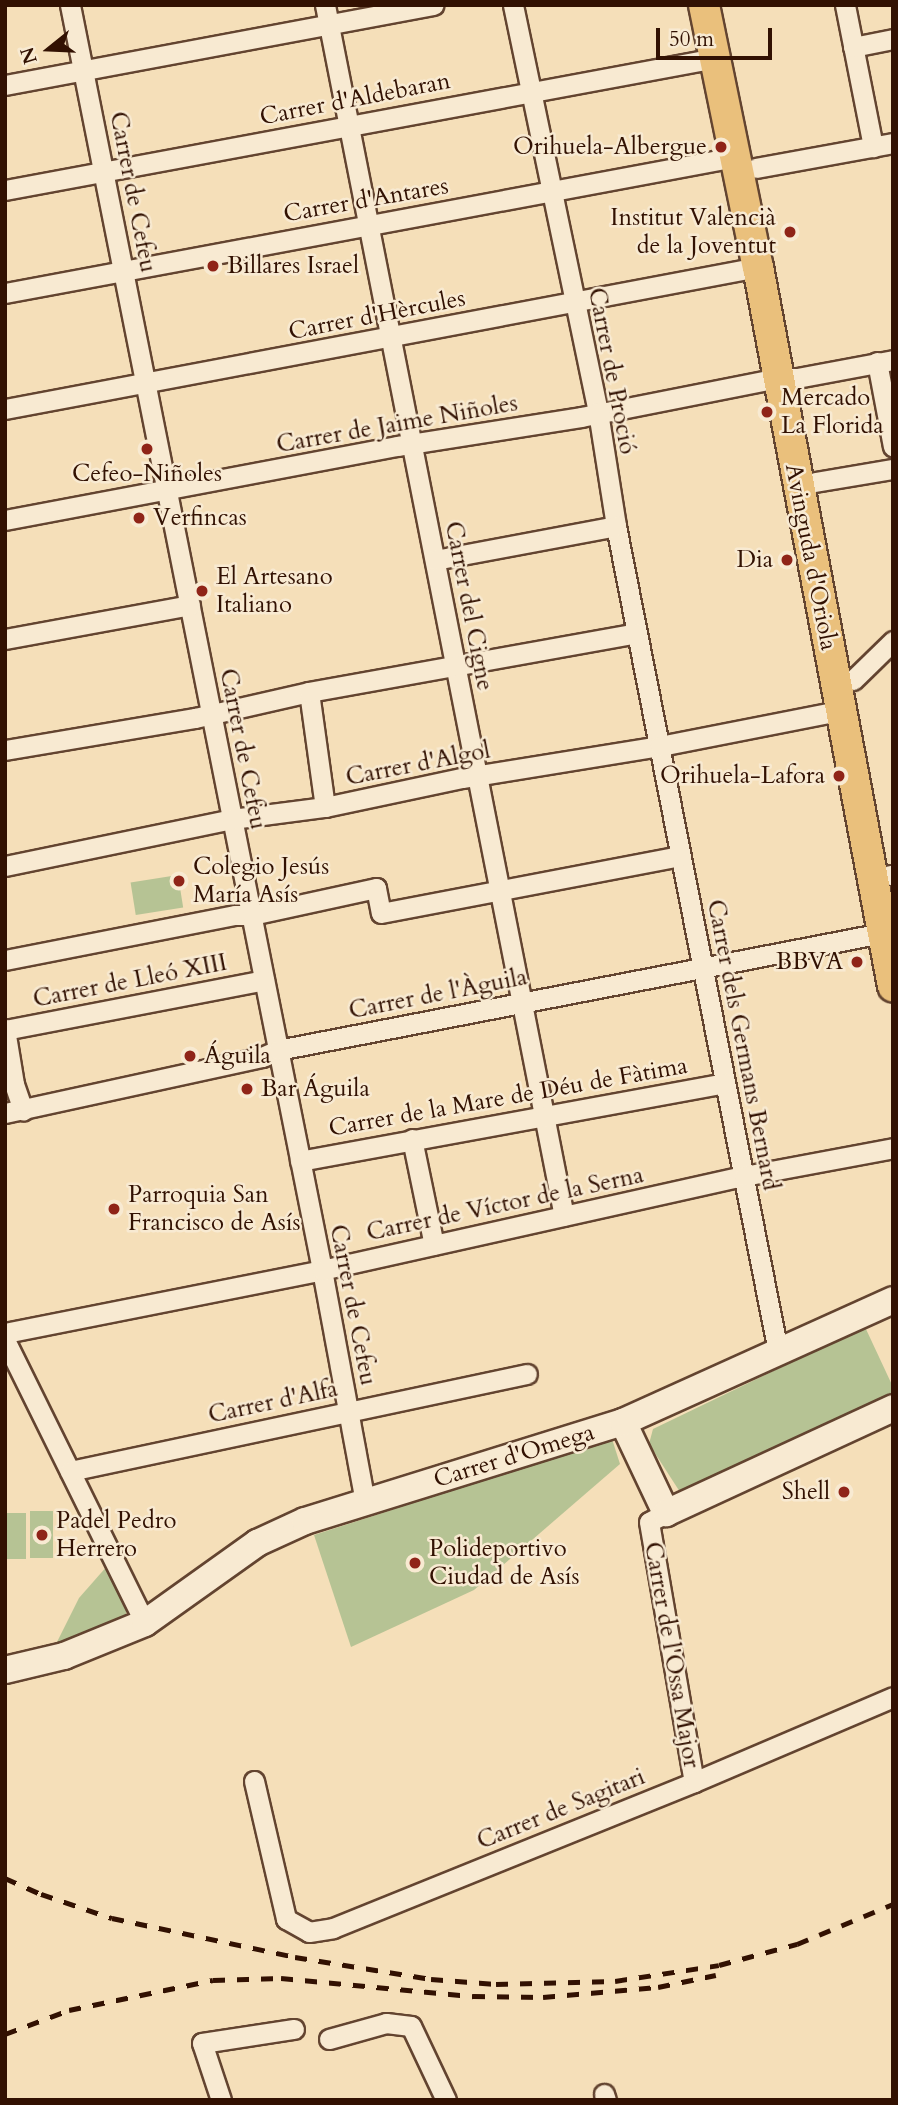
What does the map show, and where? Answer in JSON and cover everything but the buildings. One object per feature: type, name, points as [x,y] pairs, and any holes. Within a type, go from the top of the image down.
[{"type":"main road","name":"Avinguda d'Oriola","points":[[704,5],[715,58],[746,162],[758,267],[815,482],[892,880]]},
{"type":"main road","name":"Avinguda d'Oriola","points":[[722,5],[746,162],[787,378],[839,710],[893,986]]},
{"type":"street","name":"Carrer de Cefeu","points":[[70,5],[322,1270],[365,1502]]},
{"type":"street","name":"Carrer del Cigne","points":[[325,5],[564,1216]]},
{"type":"street","points":[[5,85],[435,5]]},
{"type":"street","name":"Carrer de Proció","points":[[513,5],[573,304],[598,412],[616,526],[660,747]]},
{"type":"street","points":[[845,5],[873,147]]},
{"type":"street","points":[[853,47],[893,39]]},
{"type":"street","name":"Carrer d'Aldebaran","points":[[5,190],[715,58]]},
{"type":"street","name":"Carrer d'Antares","points":[[5,293],[551,191],[893,143]]},
{"type":"street","name":"Carrer d'Hèrcules","points":[[5,409],[758,267]]},
{"type":"street","points":[[885,361],[893,447]]},
{"type":"street","name":"Carrer de Jaime Niñoles","points":[[5,520],[885,361]]},
{"type":"street","points":[[815,482],[893,469]]},
{"type":"street","points":[[435,560],[616,526]]},
{"type":"street","points":[[5,639],[190,605]]},
{"type":"street","points":[[5,750],[636,633]]},
{"type":"street","points":[[853,680],[893,641]]},
{"type":"street","points":[[309,692],[325,807]]},
{"type":"street","name":"Carrer d'Algol","points":[[5,866],[232,819],[325,807],[462,778],[660,747],[839,710]]},
{"type":"street","name":"Carrer dels Germans Bernard","points":[[660,747],[778,1352]]},
{"type":"street","points":[[5,960],[155,929],[235,915],[252,915],[376,888],[381,913],[681,856]]},
{"type":"street","name":"Carrer de l'Àguila","points":[[14,1111],[261,1057],[278,1050],[882,933]]},
{"type":"street","name":"Carrer de Lleó XIII","points":[[5,1029],[264,980]]},
{"type":"street","points":[[5,1029],[14,1111]]},
{"type":"street","name":"Carrer de la Mare de Déu de Fàtima","points":[[300,1161],[725,1083]]},
{"type":"street","points":[[412,1139],[434,1245]]},
{"type":"street","name":"Carrer de Víctor de la Serna","points":[[5,1333],[322,1270],[744,1177],[893,1148]]},
{"type":"street","name":"Carrer d'Omega","points":[[5,1670],[64,1656],[145,1623],[257,1543],[305,1521],[623,1422],[893,1300]]},
{"type":"street","points":[[5,1340],[145,1623]]},
{"type":"street","name":"Carrer d'Alfa","points":[[70,1471],[527,1374]]},
{"type":"street","points":[[666,1513],[893,1408]]},
{"type":"street","name":"Carrer de l'Ossa Major","points":[[623,1422],[666,1513],[649,1522],[694,1782]]},
{"type":"street","name":"Carrer de Sagitari","points":[[254,1781],[286,1919],[309,1932],[332,1928],[694,1782],[893,1697]]},
{"type":"street","points":[[329,2039],[386,2022],[411,2026],[446,2100]]},
{"type":"street","points":[[221,2100],[202,2043],[294,2029]]},
{"type":"green space","points":[[178,875],[183,908],[136,915],[131,883]]},
{"type":"green space","points":[[865,1327],[893,1387],[893,1397],[680,1492],[649,1444],[653,1429]]},
{"type":"green space","name":"Polideportivo Ciudad de Asís","points":[[612,1439],[620,1464],[474,1590],[351,1647],[314,1535]]},
{"type":"green space","name":"Padel Pedro Herrero","points":[[30,1511],[53,1511],[53,1558],[30,1558]]},
{"type":"green space","points":[[5,1513],[26,1513],[26,1559],[5,1559]]},
{"type":"green space","points":[[108,1565],[126,1606],[126,1617],[53,1650],[79,1598]]},
{"type":"railway","points":[[5,1878],[41,1894],[112,1918],[295,1957],[431,1979],[496,1984],[615,1981],[719,1965],[797,1944],[893,1904]]},
{"type":"railway","points":[[5,2034],[69,2010],[213,1980],[281,1978],[473,1996],[543,1997],[658,1987],[716,1975]]},
{"type":"place","name":"Orihuela-Albergue","points":[[721,147]]},
{"type":"place","name":"Institut Valencià de la Joventut","points":[[790,232]]},
{"type":"place","name":"Billares Israel","points":[[213,266]]},
{"type":"place","name":"Mercado La Florida","points":[[767,412]]},
{"type":"place","name":"Cefeo-Niñoles","points":[[147,449]]},
{"type":"place","name":"Verfincas","points":[[139,518]]},
{"type":"place","name":"Dia","points":[[787,560]]},
{"type":"place","name":"El Artesano Italiano","points":[[202,591]]},
{"type":"place","name":"Orihuela-Lafora","points":[[839,776]]},
{"type":"place","name":"Colegio Jesús María Asís","points":[[179,881]]},
{"type":"place","name":"BBVA","points":[[857,962]]},
{"type":"place","name":"Águila","points":[[190,1056]]},
{"type":"place","name":"Bar Águila","points":[[247,1089]]},
{"type":"place","name":"Parroquia San Francisco de Asís","points":[[114,1209]]},
{"type":"place","name":"Shell","points":[[844,1492]]},
{"type":"place","name":"Padel Pedro Herrero","points":[[42,1535]]},
{"type":"place","name":"Polideportivo Ciudad de Asís","points":[[415,1563]]}]
